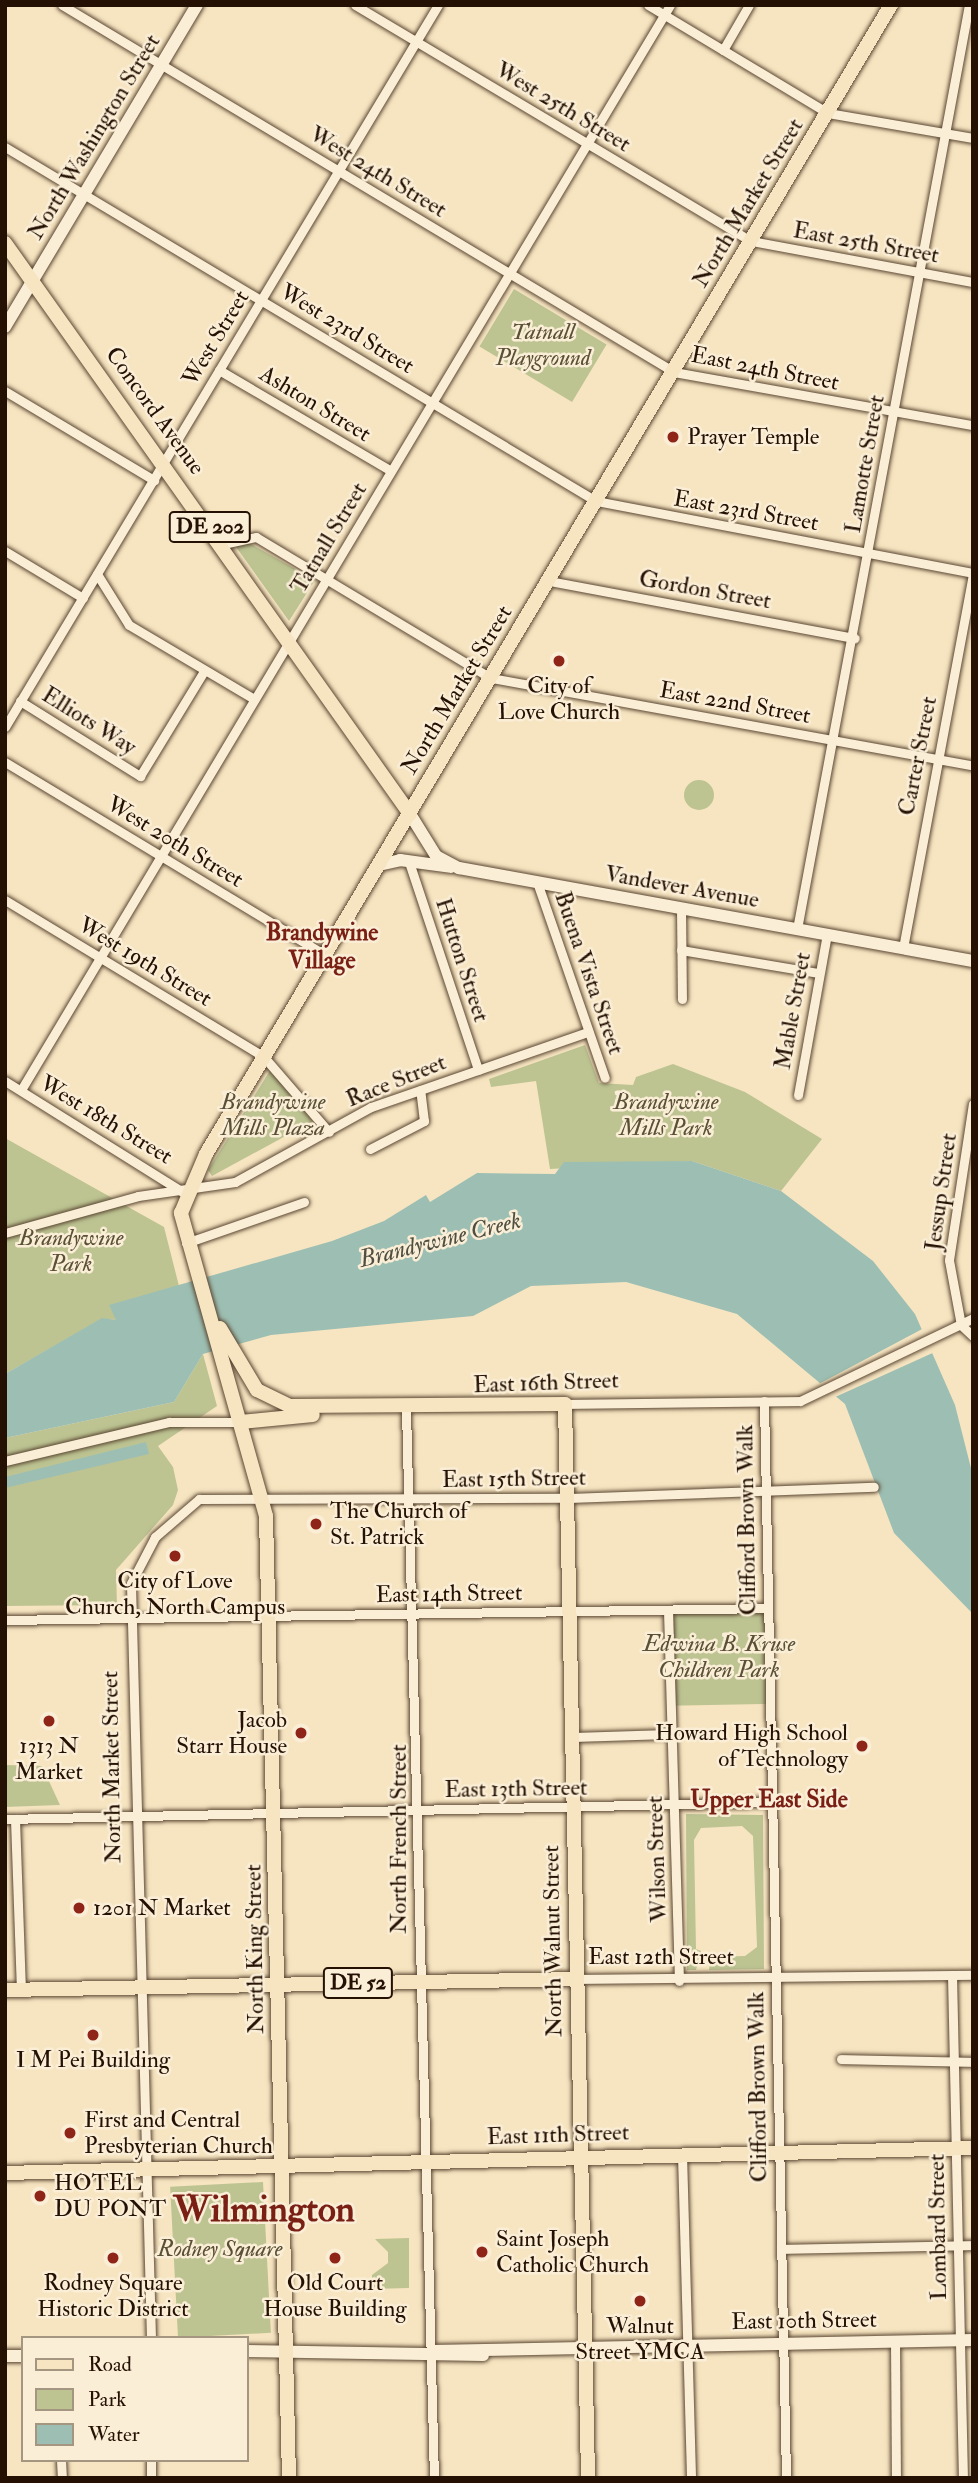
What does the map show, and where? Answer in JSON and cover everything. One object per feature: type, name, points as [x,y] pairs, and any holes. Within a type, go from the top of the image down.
[{"type":"main road","name":"North Market Street","points":[[241,1422],[230,1363],[186,1243],[181,1213],[186,1194],[264,1057],[891,5]]},
{"type":"main road","name":"Concord Avenue","points":[[5,243],[165,461],[410,814]]},
{"type":"main road","name":"East 16th Street","points":[[230,1363],[274,1401],[342,1410],[565,1405]]},
{"type":"main road","name":"North Walnut Street","points":[[565,1405],[569,1498],[570,1737],[588,2478]]},
{"type":"main road","points":[[241,1422],[342,1410]]},
{"type":"main road","name":"North King Street","points":[[241,1422],[264,1501],[270,1616],[289,2478]]},
{"type":"main road","name":"East 12th Street","points":[[140,1987],[576,1979]]},
{"type":"main road","name":"DE 52","points":[[5,1990],[140,1987]]},
{"type":"main road","name":"East 11th Street","points":[[5,2173],[973,2148]]},
{"type":"street","name":"West 24th Street","points":[[62,5],[674,372]]},
{"type":"street","name":"North Washington Street","points":[[5,327],[197,5]]},
{"type":"street","name":"West 25th Street","points":[[355,5],[751,242]]},
{"type":"street","name":"West Street","points":[[5,727],[438,5]]},
{"type":"street","points":[[648,5],[828,113],[973,138]]},
{"type":"street","name":"Tatnall Street","points":[[21,1090],[670,5]]},
{"type":"street","points":[[723,50],[750,5]]},
{"type":"street","name":"Lamotte Street","points":[[797,929],[831,739],[855,638],[969,5]]},
{"type":"street","name":"West 23rd Street","points":[[5,147],[596,501]]},
{"type":"street","name":"East 25th Street","points":[[751,242],[973,282]]},
{"type":"street","name":"Ashton Street","points":[[219,370],[391,471]]},
{"type":"street","name":"East 24th Street","points":[[674,372],[973,425]]},
{"type":"street","points":[[5,390],[154,480]]},
{"type":"street","name":"East 23rd Street","points":[[596,501],[870,551],[973,573]]},
{"type":"street","points":[[223,544],[256,537],[491,678]]},
{"type":"street","points":[[5,551],[83,598]]},
{"type":"street","name":"Carter Street","points":[[903,948],[936,759],[973,573]]},
{"type":"street","points":[[97,574],[129,625],[254,699]]},
{"type":"street","name":"Gordon Street","points":[[549,581],[855,638]]},
{"type":"street","name":"Elliots Way","points":[[20,701],[140,776],[204,671]]},
{"type":"street","name":"East 22nd Street","points":[[491,678],[973,766]]},
{"type":"street","name":"West 20th Street","points":[[5,762],[325,955]]},
{"type":"street","name":"Vandever Avenue","points":[[410,814],[436,856],[459,868],[973,961]]},
{"type":"street","points":[[379,865],[409,862],[459,868]]},
{"type":"street","name":"Hutton Street","points":[[409,862],[478,1070]]},
{"type":"street","name":"Buena Vista Street","points":[[537,881],[605,1078]]},
{"type":"street","name":"West 19th Street","points":[[5,900],[264,1057],[329,1132]]},
{"type":"street","points":[[681,908],[681,999]]},
{"type":"street","name":"Mable Street","points":[[798,1095],[827,934]]},
{"type":"street","points":[[681,950],[818,973]]},
{"type":"street","name":"Race Street","points":[[5,1233],[138,1196],[186,1194],[264,1170],[329,1132],[420,1090],[588,1032]]},
{"type":"street","name":"West 18th Street","points":[[5,1081],[186,1194]]},
{"type":"street","points":[[370,1149],[424,1121],[420,1090]]},
{"type":"street","name":"Jessup Street","points":[[961,1325],[949,1260],[973,1104]]},
{"type":"street","points":[[186,1243],[304,1202]]},
{"type":"street","name":"East 16th Street","points":[[565,1405],[765,1401],[815,1397],[973,1318]]},
{"type":"street","points":[[961,1325],[973,1336]]},
{"type":"street","name":"Clifford Brown Walk","points":[[765,1401],[786,2478]]},
{"type":"street","name":"North French Street","points":[[406,1410],[415,1613],[420,1982],[435,2478]]},
{"type":"street","points":[[5,1461],[169,1422],[241,1422]]},
{"type":"street","name":"East 15th Street","points":[[264,1501],[569,1498],[874,1487]]},
{"type":"street","name":"North Market Street","points":[[151,2336],[135,1817],[132,1617],[136,1562],[182,1508],[199,1499],[264,1501]]},
{"type":"street","name":"East 14th Street","points":[[5,1620],[767,1608]]},
{"type":"street","name":"Wilson Street","points":[[668,1610],[679,1981]]},
{"type":"street","points":[[570,1737],[671,1734]]},
{"type":"street","name":"East 13th Street","points":[[10,1819],[771,1802]]},
{"type":"street","points":[[10,1819],[21,1989]]},
{"type":"street","name":"Lombard Street","points":[[952,1975],[957,2246],[966,2340],[963,2478]]},
{"type":"street","name":"East 12th Street","points":[[576,1979],[679,1981],[973,1975]]},
{"type":"street","points":[[841,2059],[973,2062]]},
{"type":"street","points":[[682,2154],[691,2478]]},
{"type":"street","points":[[781,2249],[973,2245]]},
{"type":"street","points":[[895,2340],[896,2478]]},
{"type":"street","name":"East 10th Street","points":[[248,2351],[585,2351],[687,2344],[966,2340]]},
{"type":"green space","name":"Tatnall Playground","points":[[514,289],[607,345],[572,402],[479,346]]},
{"type":"green space","points":[[244,540],[315,580],[289,621],[234,544]]},
{"type":"green space","points":[[699,780],[710,784],[714,795],[710,806],[699,810],[688,806],[684,795],[688,784]]},
{"type":"green space","name":"Brandywine Mills Park","points":[[585,1045],[599,1083],[633,1085],[636,1077],[673,1064],[745,1092],[822,1139],[781,1191],[692,1161],[550,1169],[536,1081],[491,1087],[489,1079]]},
{"type":"green space","name":"Brandywine Mills Plaza","points":[[271,1069],[313,1121],[212,1176],[208,1170]]},
{"type":"green space","name":"Brandywine Park","points":[[5,1138],[164,1227],[179,1286],[110,1306],[117,1320],[102,1319],[5,1374]]},
{"type":"green space","points":[[203,1354],[217,1406],[158,1446],[173,1467],[178,1490],[173,1505],[116,1570],[117,1605],[5,1606],[5,1438],[174,1402]]},
{"type":"green space","name":"Edwina B. Kruse Children Park","points":[[767,1608],[769,1704],[670,1706],[668,1610]]},
{"type":"green space","points":[[5,1765],[42,1766],[60,1805],[5,1807]]},
{"type":"green space","points":[[686,1814],[763,1815],[764,1969],[709,1970],[711,1957],[745,1956],[757,1947],[753,1836],[742,1826],[701,1828],[694,1840],[696,1949],[701,1951],[696,1970],[687,1970]]},
{"type":"green space","name":"Rodney Square","points":[[263,2182],[271,2333],[178,2336],[170,2187]]},
{"type":"green space","points":[[409,2238],[409,2288],[372,2289],[372,2275],[388,2263],[388,2252],[375,2239]]},
{"type":"water","name":"Brandywine Creek","points":[[692,1161],[781,1191],[873,1261],[915,1314],[955,1405],[973,1476],[973,1614],[894,1533],[845,1404],[737,1314],[626,1282],[531,1286],[473,1316],[271,1335],[203,1354],[174,1402],[5,1438],[5,1374],[102,1318],[116,1320],[109,1305],[332,1241],[384,1221],[426,1195],[430,1202],[477,1173],[555,1174],[564,1162]]},
{"type":"water","points":[[146,1442],[149,1454],[5,1488],[5,1477]]},
{"type":"pier","points":[[926,1327],[937,1351],[833,1398],[817,1385]]},
{"type":"place","name":"Prayer Temple","points":[[673,437]]},
{"type":"place","name":"City of Love Church","points":[[559,661]]},
{"type":"place","name":"The Church of St. Patrick","points":[[316,1524]]},
{"type":"place","name":"City of Love Church, North Campus","points":[[175,1556]]},
{"type":"place","name":"1313 N Market","points":[[49,1721]]},
{"type":"place","name":"Jacob Starr House","points":[[301,1733]]},
{"type":"place","name":"Howard High School of Technology","points":[[862,1746]]},
{"type":"place","name":"1201 N Market","points":[[79,1908]]},
{"type":"place","name":"I M Pei Building","points":[[93,2035]]},
{"type":"place","name":"First and Central Presbyterian Church","points":[[70,2133]]},
{"type":"place","name":"HOTEL DU PONT","points":[[40,2196]]},
{"type":"place","name":"Saint Joseph Catholic Church","points":[[482,2252]]},
{"type":"place","name":"Rodney Square Historic District","points":[[113,2258]]},
{"type":"place","name":"Old Court House Building","points":[[335,2258]]},
{"type":"place","name":"Walnut Street YMCA","points":[[640,2301]]},
{"type":"district","name":"Brandywine Village","points":[[322,947]]},
{"type":"district","name":"Upper East Side","points":[[769,1800]]},
{"type":"district","name":"Wilmington","points":[[264,2210]]}]
